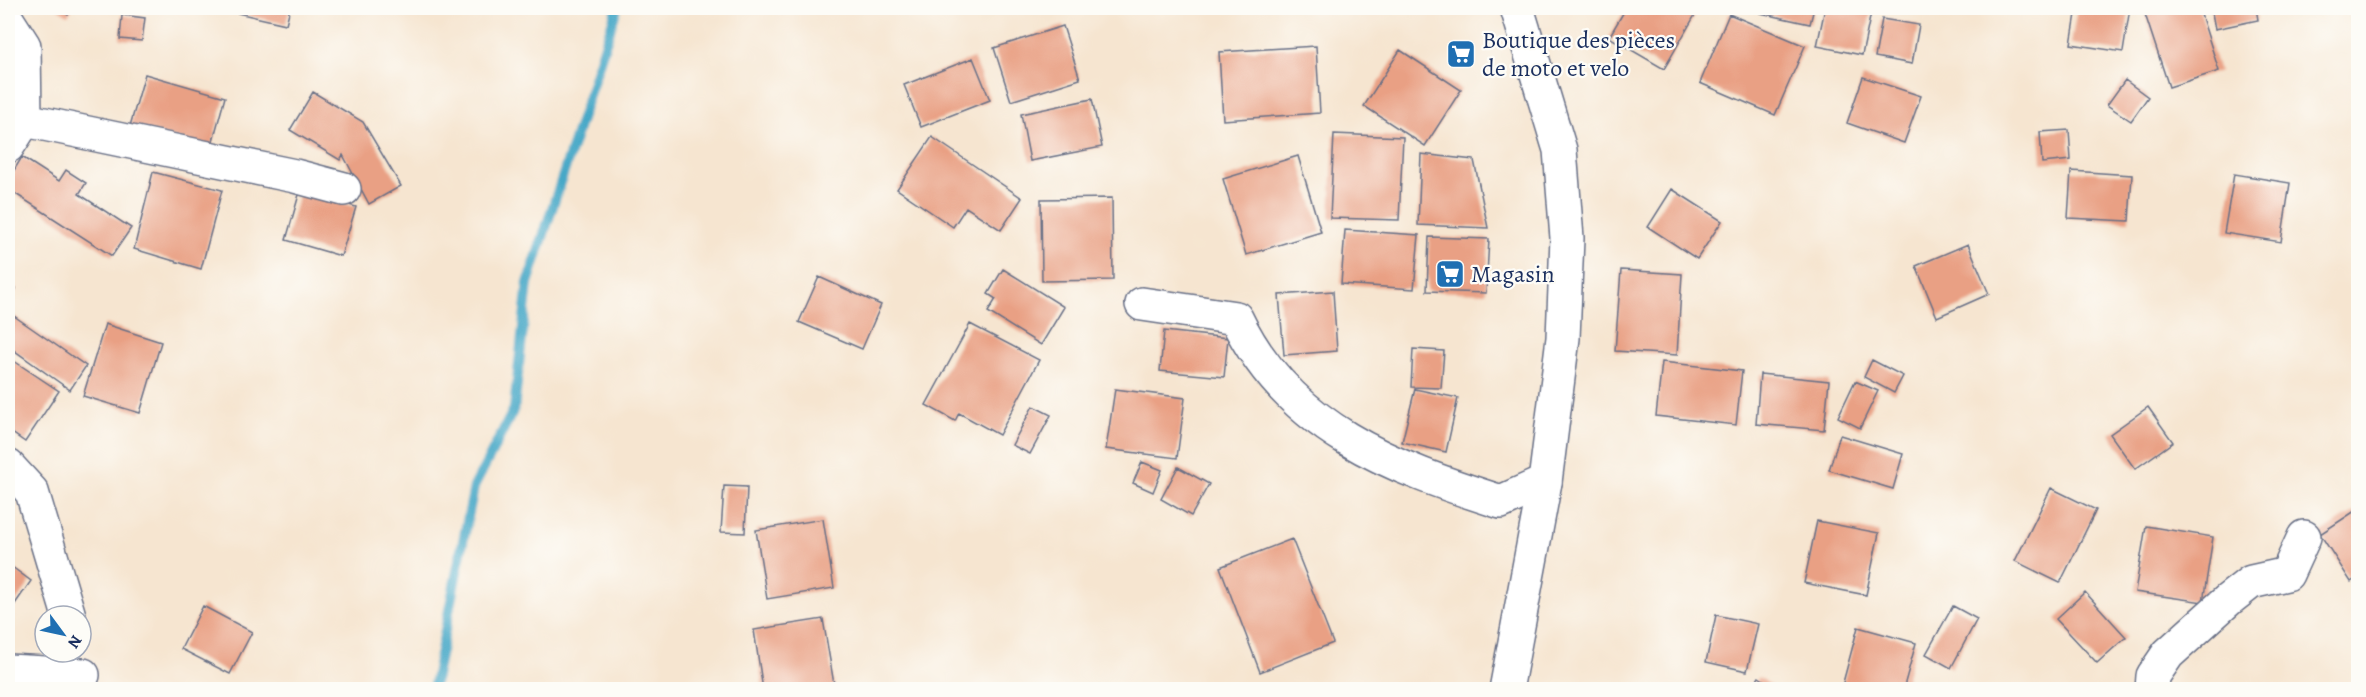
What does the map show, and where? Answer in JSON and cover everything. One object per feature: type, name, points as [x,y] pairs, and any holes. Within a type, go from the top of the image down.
[{"type":"street","points":[[1506,690],[1545,482],[1563,338],[1567,238],[1560,150],[1517,8]]},
{"type":"street","points":[[8,21],[24,46],[16,133],[295,176],[344,189]]},
{"type":"street","points":[[1142,304],[1236,318],[1251,350],[1280,387],[1355,445],[1421,477],[1501,502],[1545,482]]},
{"type":"street","points":[[8,466],[32,492],[65,604]]},
{"type":"street","points":[[2152,690],[2153,676],[2168,654],[2251,582],[2287,574],[2304,537]]},
{"type":"street","points":[[8,670],[82,672]]},
{"type":"building","points":[[57,8],[73,8],[68,15]]},
{"type":"building","points":[[215,8],[290,8],[286,24]]},
{"type":"building","points":[[1626,8],[1699,8],[1664,69],[1609,37]]},
{"type":"building","points":[[1761,8],[1814,8],[1810,24],[1760,13]]},
{"type":"building","points":[[1825,8],[1872,8],[1862,55],[1817,46]]},
{"type":"building","points":[[2077,8],[2130,8],[2123,52],[2071,44]]},
{"type":"building","points":[[2143,8],[2199,8],[2219,71],[2169,87]]},
{"type":"building","points":[[2211,8],[2256,8],[2258,20],[2215,29]]},
{"type":"building","points":[[1729,14],[1805,46],[1775,115],[1700,83]]},
{"type":"building","points":[[122,15],[145,18],[142,41],[120,39]]},
{"type":"building","points":[[1882,19],[1919,25],[1912,64],[1875,57]]},
{"type":"building","points":[[1063,26],[1080,79],[1011,101],[994,48]]},
{"type":"building","points":[[1316,46],[1320,113],[1223,120],[1219,52]]},
{"type":"building","points":[[1400,50],[1461,90],[1425,146],[1364,106]]},
{"type":"building","points":[[973,58],[990,100],[921,127],[904,85]]},
{"type":"building","points":[[145,74],[225,97],[211,148],[130,126]]},
{"type":"building","points":[[1863,77],[1921,96],[1904,143],[1847,123]]},
{"type":"building","points":[[2125,80],[2148,97],[2131,121],[2107,105]]},
{"type":"building","points":[[313,92],[363,122],[401,186],[369,204],[343,155],[340,160],[290,130]]},
{"type":"building","points":[[1092,99],[1102,147],[1030,161],[1021,114]]},
{"type":"building","points":[[2069,130],[2071,160],[2042,163],[2040,132]]},
{"type":"building","points":[[1334,134],[1403,137],[1399,220],[1330,218]]},
{"type":"building","points":[[932,137],[1022,198],[1001,230],[966,207],[953,227],[897,189]]},
{"type":"building","points":[[1421,154],[1474,160],[1488,228],[1418,225]]},
{"type":"building","points":[[1298,156],[1321,232],[1246,255],[1223,179]]},
{"type":"building","points":[[22,157],[59,181],[66,170],[86,183],[79,194],[131,228],[112,256],[8,189],[8,180]]},
{"type":"building","points":[[2071,171],[2132,175],[2129,221],[2068,218]]},
{"type":"building","points":[[153,172],[222,190],[201,269],[134,249]]},
{"type":"building","points":[[2234,174],[2290,183],[2281,242],[2224,233]]},
{"type":"building","points":[[1672,189],[1722,221],[1697,259],[1648,227]]},
{"type":"building","points":[[300,191],[356,207],[341,256],[286,240]]},
{"type":"building","points":[[1112,198],[1113,280],[1042,281],[1041,199]]},
{"type":"building","points":[[1345,230],[1419,235],[1414,289],[1341,284]]},
{"type":"building","points":[[1429,237],[1489,239],[1486,293],[1427,291]]},
{"type":"building","points":[[1968,244],[1989,294],[1937,317],[1916,266]]},
{"type":"building","points":[[1003,269],[1064,307],[1041,345],[988,312],[996,299],[988,294]]},
{"type":"building","points":[[1621,270],[1682,274],[1677,355],[1615,351]]},
{"type":"building","points":[[819,277],[881,305],[862,349],[799,322]]},
{"type":"building","points":[[8,286],[16,288],[8,317]]},
{"type":"building","points":[[1333,291],[1337,351],[1284,355],[1279,295]]},
{"type":"building","points":[[14,316],[86,366],[70,390],[8,346],[8,326]]},
{"type":"building","points":[[105,324],[161,342],[140,413],[83,396]]},
{"type":"building","points":[[970,324],[1039,360],[999,435],[959,413],[955,421],[926,405]]},
{"type":"building","points":[[1164,331],[1228,338],[1224,377],[1160,371]]},
{"type":"building","points":[[1413,349],[1444,351],[1441,388],[1411,387]]},
{"type":"building","points":[[8,357],[59,391],[25,442],[8,430]]},
{"type":"building","points":[[1872,360],[1903,376],[1894,393],[1864,377]]},
{"type":"building","points":[[1662,362],[1742,371],[1736,425],[1656,416]]},
{"type":"building","points":[[1760,374],[1829,381],[1824,430],[1756,424]]},
{"type":"building","points":[[1855,381],[1878,391],[1860,428],[1838,417]]},
{"type":"building","points":[[1115,389],[1185,398],[1177,458],[1106,449]]},
{"type":"building","points":[[1415,389],[1458,398],[1446,452],[1402,442]]},
{"type":"building","points":[[1033,406],[1051,415],[1030,454],[1012,445]]},
{"type":"building","points":[[2148,407],[2173,442],[2135,469],[2110,434]]},
{"type":"building","points":[[1840,435],[1903,454],[1893,489],[1829,470]]},
{"type":"building","points":[[1142,462],[1162,470],[1153,492],[1133,483]]},
{"type":"building","points":[[1178,467],[1209,484],[1191,516],[1161,499]]},
{"type":"building","points":[[724,486],[747,487],[745,533],[721,532]]},
{"type":"building","points":[[2051,488],[2096,510],[2060,583],[2015,561]]},
{"type":"building","points":[[2358,509],[2358,577],[2351,582],[2320,534]]},
{"type":"building","points":[[823,519],[834,588],[767,599],[756,530]]},
{"type":"building","points":[[1817,521],[1879,533],[1866,595],[1804,583]]},
{"type":"building","points":[[2146,526],[2213,537],[2203,602],[2135,592]]},
{"type":"building","points":[[1292,539],[1333,643],[1260,672],[1220,567]]},
{"type":"building","points":[[8,564],[31,581],[8,614]]},
{"type":"building","points":[[2085,592],[2126,637],[2097,663],[2056,619]]},
{"type":"building","points":[[203,606],[252,632],[230,674],[181,649]]},
{"type":"building","points":[[1953,606],[1977,619],[1951,668],[1926,654]]},
{"type":"building","points":[[1716,615],[1758,624],[1747,671],[1706,662]]},
{"type":"building","points":[[823,619],[835,690],[763,690],[754,630]]},
{"type":"building","points":[[1858,627],[1916,643],[1903,690],[1841,690]]},
{"type":"building","points":[[1759,677],[1778,690],[1750,690]]},
{"type":"waterway","points":[[433,690],[474,487],[514,409],[528,283],[617,8]]},
{"type":"place","name":"Boutique des pièces de moto et velo","points":[[1461,54]]},
{"type":"place","name":"Magasin","points":[[1450,274]]}]
